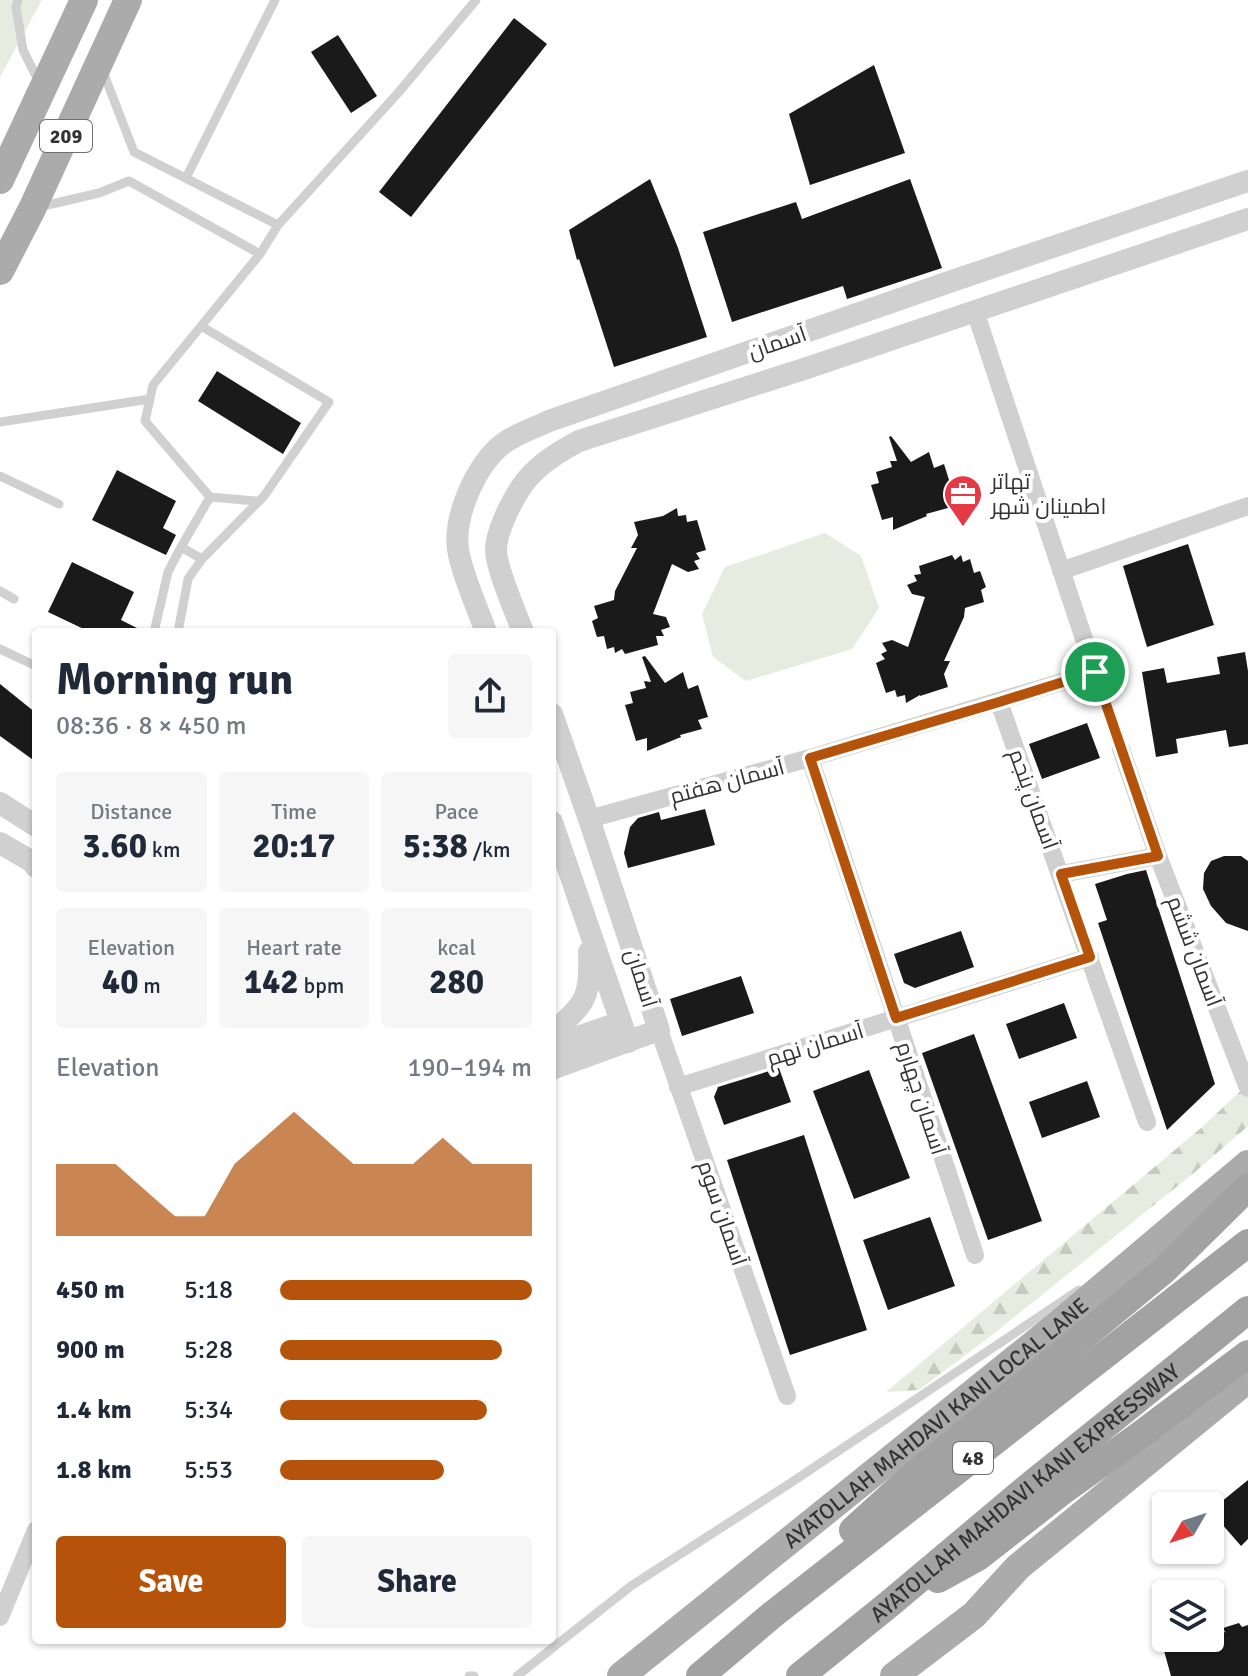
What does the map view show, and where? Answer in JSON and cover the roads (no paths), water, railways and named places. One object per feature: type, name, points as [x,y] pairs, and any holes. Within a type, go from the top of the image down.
[{"type":"highway","points":[[772,1615],[801,1577],[907,1481],[1163,1271],[1248,1187]]},
{"type":"highway","name":"48","points":[[700,1676],[772,1615],[1248,1243]]},
{"type":"highway","name":"AYATOLLAH MAHDAVI KANI EXPRESSWAY","points":[[800,1676],[1248,1310]]},
{"type":"highway","points":[[888,1605],[978,1557],[1248,1354]]},
{"type":"main road","name":"209","points":[[0,180],[84,0]]},
{"type":"main road","name":"209","points":[[0,271],[32,209],[128,0]]},
{"type":"main road","name":"AYATOLLAH MAHDAVI KANI LOCAL LANE","points":[[621,1676],[1043,1337],[1248,1164]]},
{"type":"main road","points":[[894,1676],[974,1615],[1018,1567],[1248,1379]]},
{"type":"street","name":"آسمان","points":[[485,628],[458,552],[459,531],[463,507],[474,482],[485,461],[504,443],[549,421],[1248,181]]},
{"type":"street","name":"آسمان","points":[[522,628],[496,549],[504,519],[529,476],[560,450],[579,441],[1248,219]]},
{"type":"street","points":[[975,311],[1061,571],[1248,506]]},
{"type":"street","name":"آسمان هفتم","points":[[589,819],[810,758],[1095,672],[1061,571]]},
{"type":"street","name":"آسمان پنجم","points":[[999,702],[1147,1122]]},
{"type":"street","name":"آسمان","points":[[556,725],[659,1030],[625,1032],[556,1045]]},
{"type":"street","name":"آسمان ششم","points":[[1121,749],[1158,856],[1248,1088]]},
{"type":"street","name":"آسمان چهارم","points":[[810,758],[975,1255]]},
{"type":"street","points":[[0,803],[32,823]]},
{"type":"street","name":"آسمان","points":[[556,834],[625,1032]]},
{"type":"street","points":[[0,843],[32,862]]},
{"type":"street","points":[[1061,874],[1158,856]]},
{"type":"street","points":[[556,1030],[585,1001],[591,978],[588,927]]},
{"type":"street","name":"آسمان نهم","points":[[678,1087],[1090,957]]},
{"type":"street","name":"آسمان سوم","points":[[659,1030],[787,1396]]},
{"type":"street","name":"آسمان","points":[[556,1067],[625,1032]]},
{"type":"street","points":[[0,1617],[32,1540]]},
{"type":"lane","points":[[18,0],[16,7],[23,50],[42,90]]},
{"type":"lane","points":[[186,178],[275,0]]},
{"type":"lane","points":[[257,501],[210,497],[145,421],[153,385],[260,254],[278,225],[398,93],[476,0]]},
{"type":"lane","points":[[100,63],[134,152],[278,225]]},
{"type":"lane","points":[[32,209],[99,193],[129,181],[260,254]]},
{"type":"lane","points":[[179,628],[188,579],[202,559],[264,496],[329,402],[201,326]]},
{"type":"lane","points":[[0,422],[150,399]]},
{"type":"lane","points":[[0,476],[59,504]]},
{"type":"lane","points":[[155,628],[168,572],[210,497]]},
{"type":"lane","points":[[181,547],[202,559]]},
{"type":"lane","points":[[0,591],[14,599]]},
{"type":"lane","points":[[0,649],[32,664]]},
{"type":"lane","points":[[517,1676],[631,1586],[1085,1286],[1116,1275]]},
{"type":"place","name":"تهاتر اطمینان شهر","points":[[963,528]]}]
